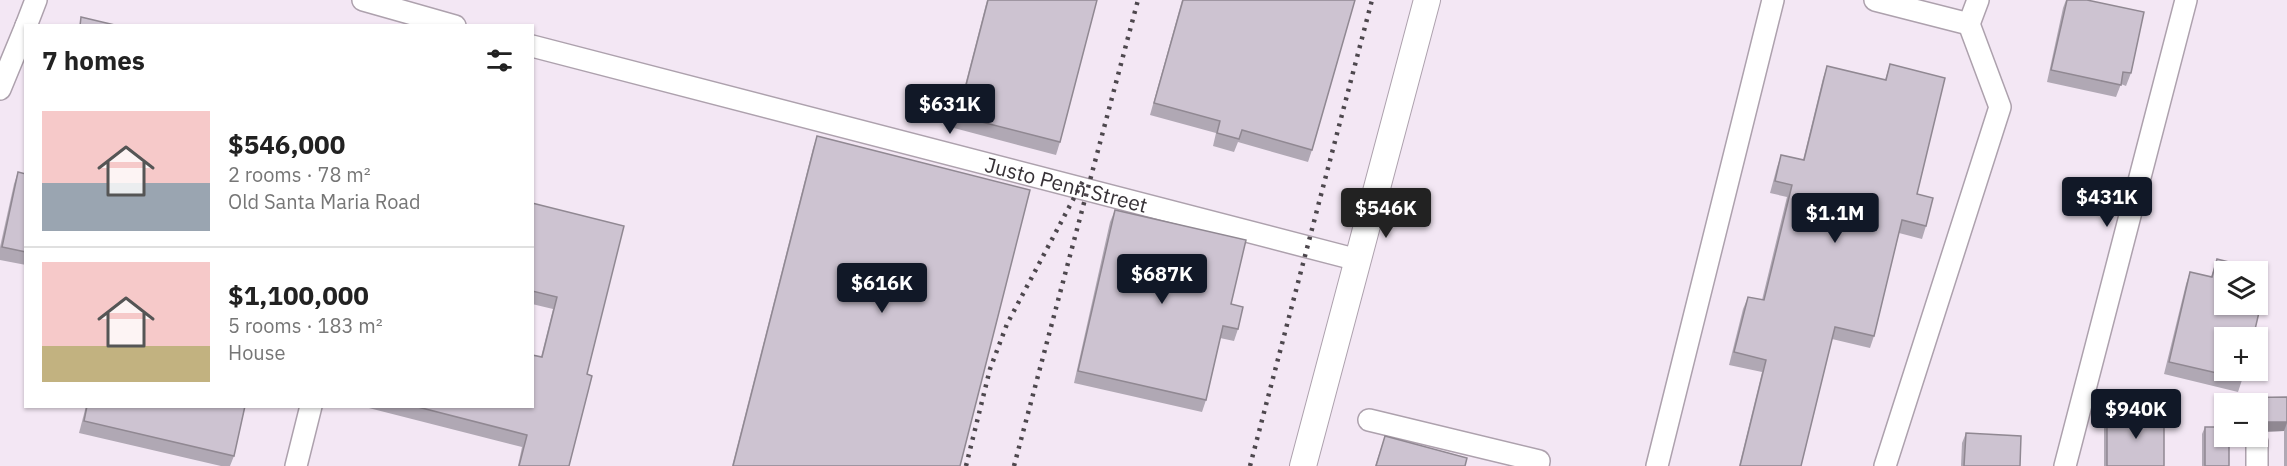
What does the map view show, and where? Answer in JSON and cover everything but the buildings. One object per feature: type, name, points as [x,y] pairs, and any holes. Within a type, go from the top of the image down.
[{"type":"main road","points":[[1303,466],[1427,0]]},
{"type":"street","points":[[27,24],[36,0]]},
{"type":"street","points":[[363,0],[447,24]]},
{"type":"street","points":[[1657,466],[1773,0]]},
{"type":"street","points":[[1875,0],[1970,24]]},
{"type":"street","points":[[1884,466],[2000,107],[1970,24],[1978,0]]},
{"type":"street","points":[[2065,466],[2186,0]]},
{"type":"street","points":[[0,89],[24,31]]},
{"type":"street","name":"Justo Penn Street","points":[[534,47],[1358,260]]},
{"type":"street","points":[[296,466],[310,408]]},
{"type":"street","points":[[1370,420],[1539,461],[1538,466]]},
{"type":"street","points":[[2257,447],[2257,466]]},
{"type":"railway","points":[[1014,466],[1138,0]]},
{"type":"railway","points":[[1250,466],[1372,0]]},
{"type":"railway","points":[[966,466],[990,369],[1007,324],[1084,179]]}]
